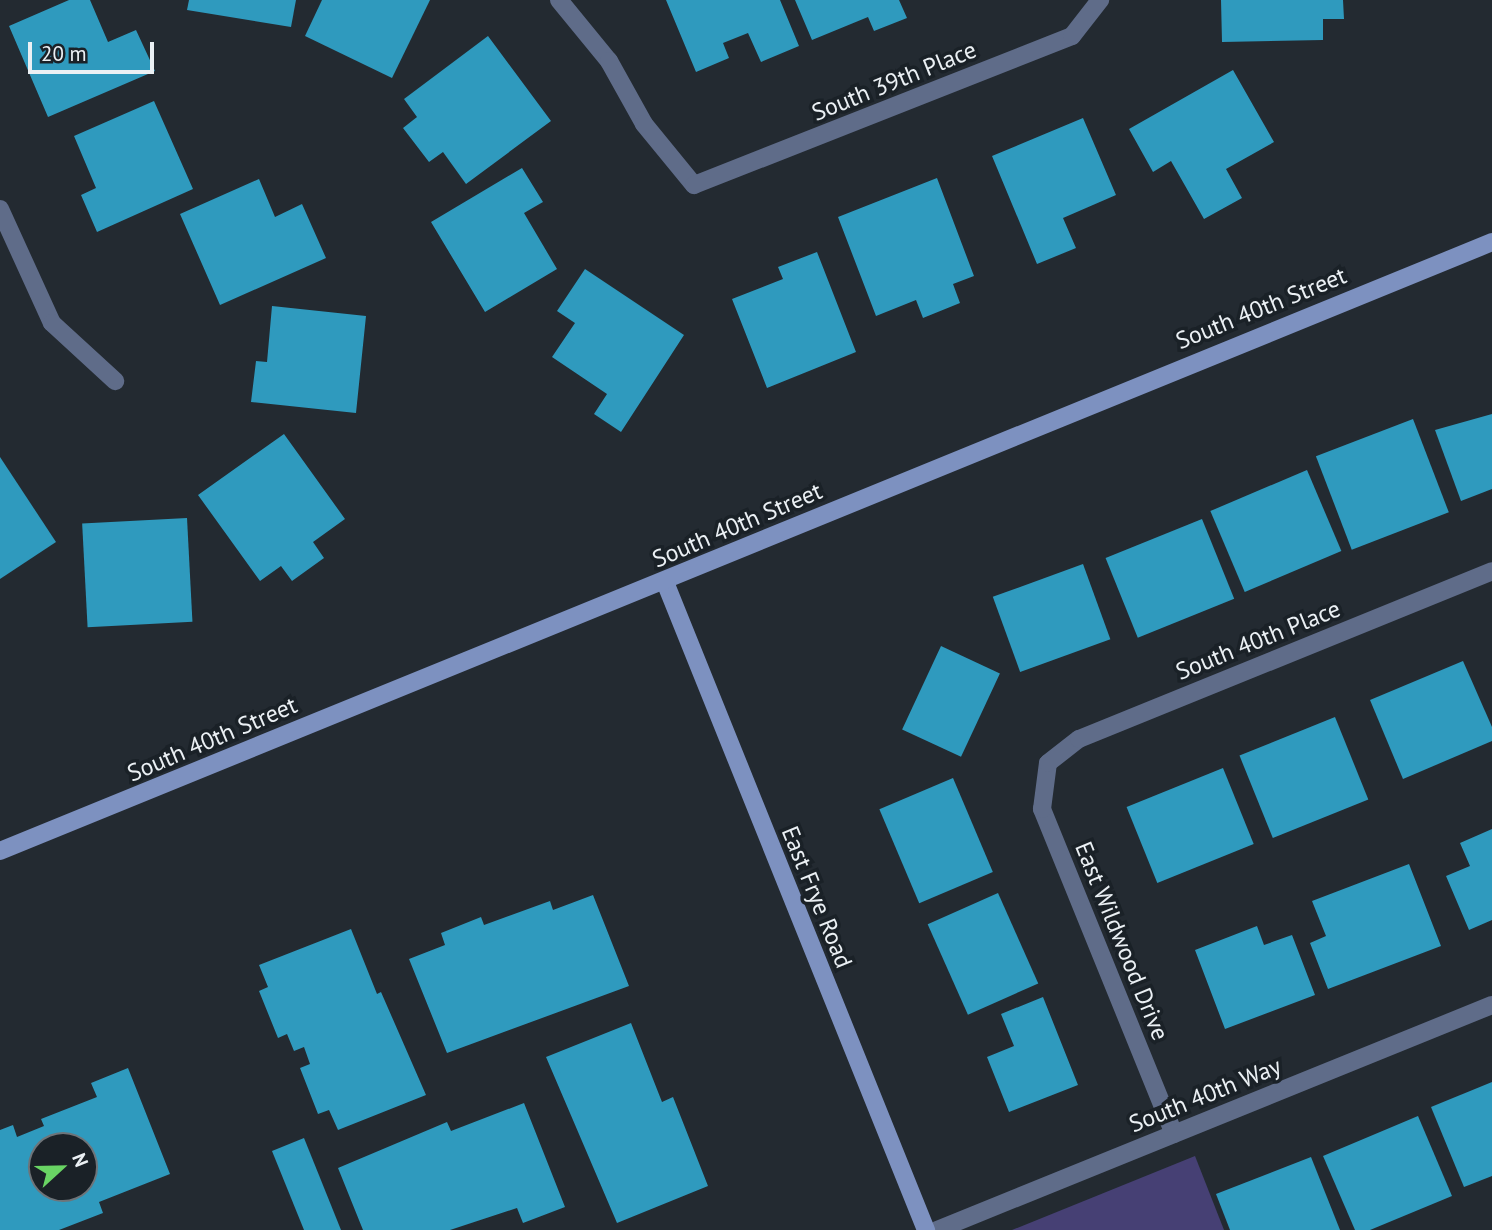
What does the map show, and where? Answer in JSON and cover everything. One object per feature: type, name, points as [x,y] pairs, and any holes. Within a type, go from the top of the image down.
[{"type":"main road","name":"South 40th Street","points":[[0,851],[665,582],[1492,242]]},
{"type":"main road","name":"East Frye Road","points":[[665,582],[926,1230]]},
{"type":"street","name":"South 39th Place","points":[[559,0],[610,61],[644,124],[694,185],[1072,36],[1099,2]]},
{"type":"street","points":[[0,209],[52,323],[115,381]]},
{"type":"street","name":"South 40th Place","points":[[1048,764],[1079,739],[1492,571]]},
{"type":"street","name":"East Wildwood Drive","points":[[1048,764],[1042,808],[1174,1134]]},
{"type":"street","name":"South 40th Way","points":[[937,1230],[1492,1005]]},
{"type":"shaded area","points":[[1195,1156],[1224,1230],[1012,1230]]},
{"type":"building","points":[[69,0],[90,0],[108,42],[136,30],[155,71],[48,117],[9,26]]},
{"type":"building","points":[[189,0],[296,0],[291,27],[187,10]]},
{"type":"building","points":[[322,0],[430,0],[392,78],[305,36]]},
{"type":"building","points":[[666,0],[780,0],[799,46],[761,62],[748,33],[723,43],[729,58],[696,72]]},
{"type":"building","points":[[795,0],[899,0],[907,18],[874,31],[868,17],[812,40]]},
{"type":"building","points":[[1221,0],[1343,0],[1344,19],[1323,19],[1323,40],[1222,42]]},
{"type":"building","points":[[488,36],[551,121],[466,184],[443,152],[429,162],[403,128],[417,117],[404,99]]},
{"type":"building","points":[[1233,70],[1274,142],[1226,169],[1242,198],[1204,219],[1171,161],[1153,172],[1129,129]]},
{"type":"building","points":[[154,101],[193,189],[97,232],[81,195],[96,188],[74,136]]},
{"type":"building","points":[[1083,118],[1116,195],[1063,218],[1076,248],[1037,264],[992,156]]},
{"type":"building","points":[[522,168],[543,202],[524,213],[557,269],[485,312],[431,222]]},
{"type":"building","points":[[937,178],[974,276],[953,284],[960,303],[923,318],[916,300],[876,316],[838,217]]},
{"type":"building","points":[[259,179],[275,217],[302,204],[326,258],[220,305],[180,214]]},
{"type":"building","points":[[817,252],[856,352],[767,388],[732,299],[783,279],[778,267]]},
{"type":"building","points":[[585,269],[684,335],[621,432],[594,414],[607,394],[552,357],[575,323],[557,311]]},
{"type":"building","points":[[272,306],[366,316],[356,413],[251,402],[256,361],[267,362]]},
{"type":"building","points":[[1492,414],[1492,489],[1461,501],[1435,430]]},
{"type":"building","points":[[1413,419],[1449,512],[1352,550],[1316,456]]},
{"type":"building","points":[[284,434],[345,519],[313,542],[324,558],[292,581],[281,566],[260,581],[198,495]]},
{"type":"building","points":[[0,457],[56,542],[0,579]]},
{"type":"building","points":[[1307,470],[1341,551],[1245,592],[1210,511]]},
{"type":"building","points":[[187,518],[192,622],[88,627],[82,523]]},
{"type":"building","points":[[1202,519],[1234,599],[1138,638],[1106,558]]},
{"type":"building","points":[[1083,564],[1110,639],[1020,672],[993,597]]},
{"type":"building","points":[[941,646],[1000,673],[961,757],[902,729]]},
{"type":"building","points":[[1463,661],[1492,727],[1492,741],[1403,779],[1370,700]]},
{"type":"building","points":[[1335,717],[1368,800],[1273,838],[1240,756]]},
{"type":"building","points":[[1223,768],[1254,844],[1157,883],[1127,807]]},
{"type":"building","points":[[953,778],[993,872],[919,903],[879,809]]},
{"type":"building","points":[[1492,829],[1492,920],[1469,930],[1446,876],[1470,866],[1460,843]]},
{"type":"building","points":[[1409,864],[1441,946],[1328,989],[1310,943],[1326,936],[1312,901]]},
{"type":"building","points":[[998,893],[1038,983],[968,1015],[928,924]]},
{"type":"building","points":[[593,895],[629,986],[447,1053],[409,959],[445,945],[441,933],[481,917],[484,925],[550,901],[553,910]]},
{"type":"building","points":[[1257,926],[1264,945],[1292,935],[1315,995],[1225,1029],[1195,950]]},
{"type":"building","points":[[351,929],[377,994],[381,992],[426,1095],[338,1130],[329,1110],[318,1114],[300,1068],[310,1064],[304,1047],[294,1051],[287,1034],[278,1038],[259,991],[268,987],[259,965]]},
{"type":"building","points":[[1043,997],[1078,1085],[1009,1112],[987,1057],[1014,1046],[1001,1014]]},
{"type":"building","points":[[631,1023],[662,1102],[673,1097],[708,1186],[617,1223],[546,1057]]},
{"type":"building","points":[[128,1068],[170,1174],[99,1202],[103,1213],[59,1230],[0,1230],[0,1130],[13,1125],[17,1137],[28,1133],[28,1202],[98,1202],[98,1132],[29,1132],[44,1126],[41,1119],[97,1097],[91,1083]]},
{"type":"building","points":[[1492,1082],[1492,1176],[1464,1187],[1431,1107]]},
{"type":"building","points":[[524,1103],[565,1207],[523,1223],[517,1208],[450,1230],[363,1230],[338,1168],[447,1122],[451,1131]]},
{"type":"building","points":[[1418,1116],[1452,1196],[1370,1230],[1355,1230],[1323,1156]]},
{"type":"building","points":[[304,1138],[341,1230],[304,1230],[272,1151]]},
{"type":"building","points":[[1311,1157],[1340,1230],[1230,1230],[1216,1194]]}]
